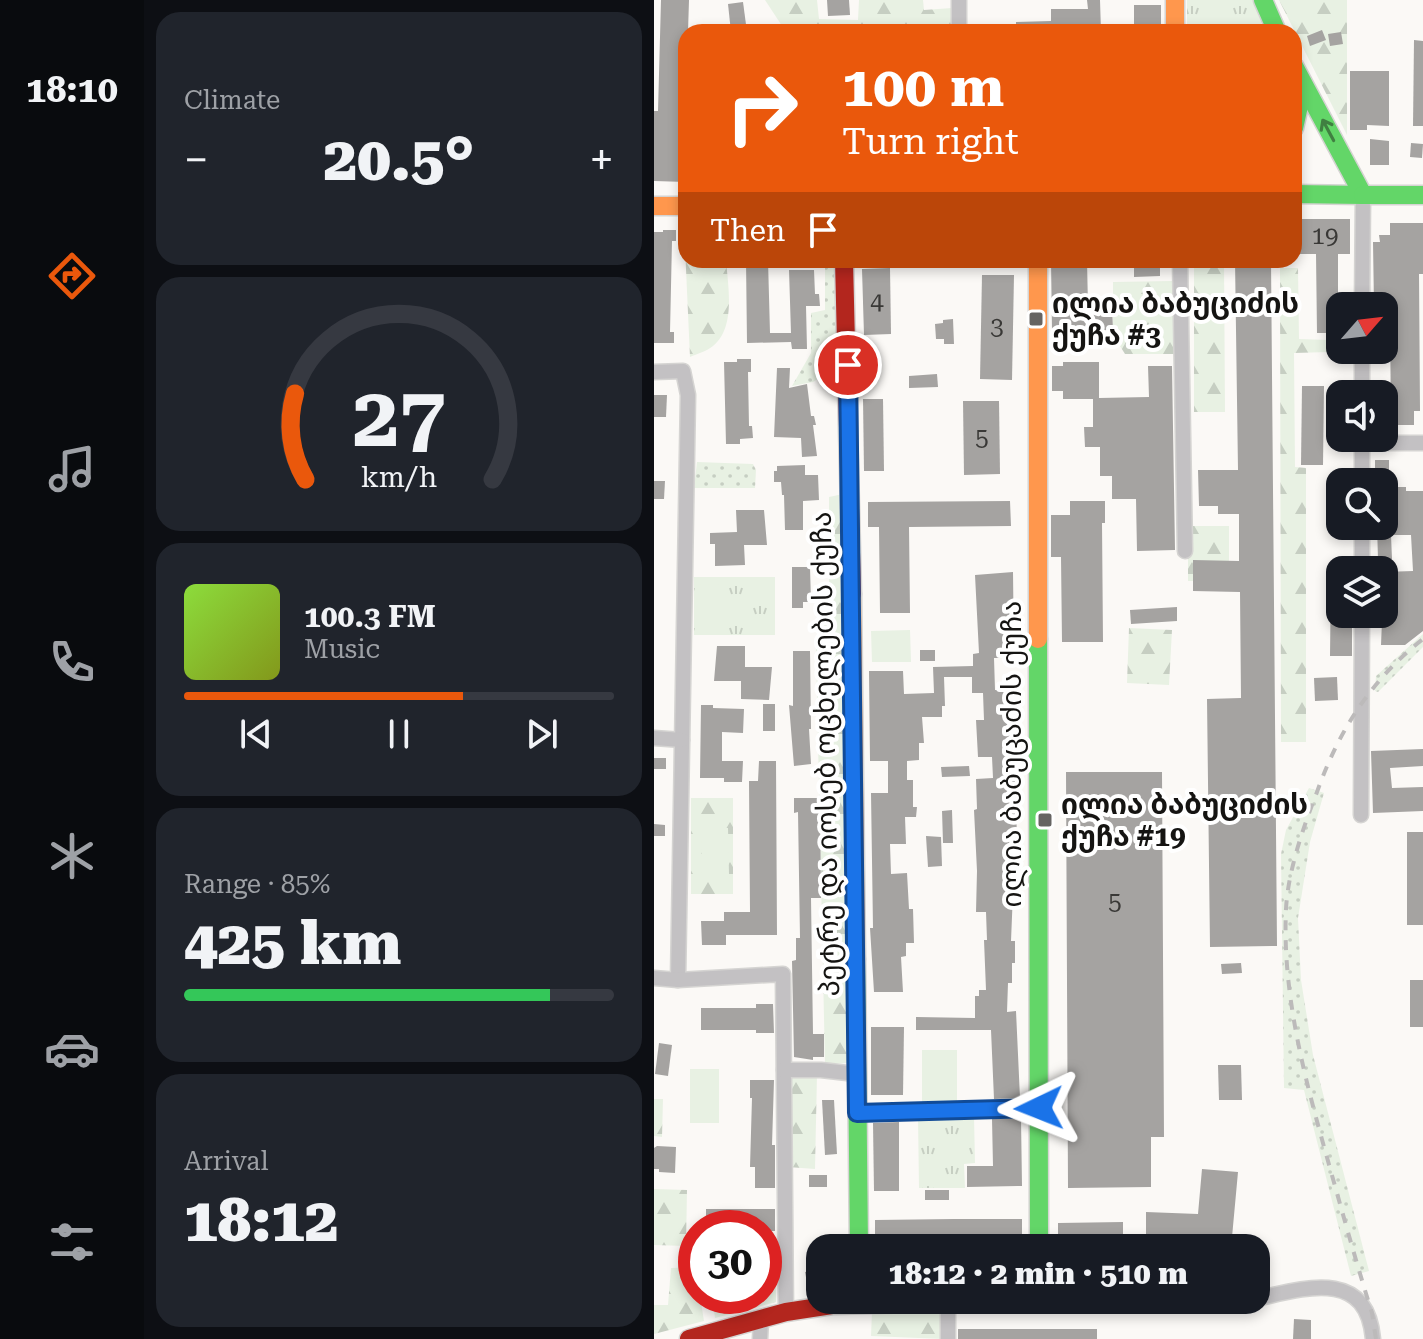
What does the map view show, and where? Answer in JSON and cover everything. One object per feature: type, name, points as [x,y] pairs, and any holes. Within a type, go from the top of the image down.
[{"type":"street","points":[[959,0],[959,24]]},
{"type":"street","points":[[1175,0],[1175,24]]},
{"type":"street","points":[[1263,0],[1274,24]]},
{"type":"street","points":[[1302,82],[1363,195],[1362,292]]},
{"type":"street","points":[[1302,194],[1423,195]]},
{"type":"street","points":[[654,206],[678,206]]},
{"type":"street","name":"პეტრე და იოსებ ოცხელების ქუჩა","points":[[844,268],[852,574],[859,1234]]},
{"type":"street","name":"ილია ბაბუცაძის ქუჩა","points":[[1038,268],[1039,1234]]},
{"type":"street","points":[[1180,268],[1185,551]]},
{"type":"street","points":[[654,372],[683,371],[688,395],[678,980]]},
{"type":"street","points":[[1398,442],[1423,443]]},
{"type":"street","points":[[1361,815],[1362,628]]},
{"type":"street","points":[[654,738],[682,740]]},
{"type":"street","points":[[654,978],[678,980],[783,974],[786,1312]]},
{"type":"street","points":[[784,1070],[856,1074]]},
{"type":"street","points":[[857,1113],[1039,1108]]},
{"type":"street","points":[[1270,1296],[1322,1286],[1347,1292],[1365,1308],[1370,1317],[1373,1339]]},
{"type":"street","points":[[689,1339],[806,1309]]},
{"type":"street","points":[[948,1314],[948,1339]]},
{"type":"street","points":[[760,1339],[761,1320]]},
{"type":"green space","points":[[765,0],[817,0],[819,19],[858,20],[859,0],[923,0],[924,10],[952,8],[952,24],[781,24]]},
{"type":"green space","points":[[1187,0],[1253,0],[1262,24],[1187,24]]},
{"type":"green space","points":[[1279,0],[1347,0],[1347,135],[1302,46],[1302,24],[1291,24]]},
{"type":"green space","points":[[686,268],[727,268],[729,294],[725,328],[711,348],[690,357]]},
{"type":"green space","points":[[825,268],[835,268],[839,373],[825,374],[813,382],[792,386],[811,353],[811,313],[825,310]]},
{"type":"green space","points":[[1194,268],[1224,268],[1225,412],[1194,412]]},
{"type":"green space","points":[[1280,268],[1298,268],[1299,339],[1326,340],[1326,352],[1294,353],[1295,467],[1306,468],[1306,742],[1281,742]]},
{"type":"green space","points":[[1173,281],[1174,354],[1125,354],[1113,335],[1113,282]]},
{"type":"green space","points":[[697,462],[753,464],[756,470],[755,488],[694,488]]},
{"type":"green space","points":[[843,494],[848,1063],[825,1064],[816,649],[829,607],[829,497]]},
{"type":"green space","points":[[1188,526],[1229,526],[1229,581],[1188,581]]},
{"type":"green space","points":[[694,577],[775,577],[775,635],[694,635]]},
{"type":"green space","points":[[722,584],[722,631],[697,631],[696,585]]},
{"type":"green space","points":[[1129,628],[1172,630],[1169,685],[1127,683]]},
{"type":"green space","points":[[910,630],[911,662],[872,662],[871,631]]},
{"type":"green space","points":[[1423,634],[1423,647],[1378,692],[1375,691],[1376,676]]},
{"type":"green space","points":[[1309,788],[1324,793],[1310,842],[1298,918],[1301,980],[1313,1055],[1369,1271],[1351,1276],[1304,1090],[1284,1088],[1281,854],[1286,830]]},
{"type":"green space","points":[[691,798],[733,798],[733,894],[691,894]]},
{"type":"green space","points":[[701,828],[728,828],[729,874],[702,874]]},
{"type":"green space","points":[[922,1050],[957,1050],[957,1103],[922,1103]]},
{"type":"green space","points":[[690,1069],[719,1069],[719,1123],[690,1123]]},
{"type":"green space","points":[[817,1074],[815,1169],[788,1167],[789,1075]]},
{"type":"green space","points":[[654,1099],[663,1099],[662,1137],[654,1136]]},
{"type":"green space","points":[[974,1116],[975,1163],[964,1164],[965,1188],[919,1188],[918,1117]]},
{"type":"green space","points":[[654,1189],[687,1190],[687,1210],[678,1210],[678,1246],[654,1245]]},
{"type":"green space","points":[[671,1268],[678,1268],[678,1314],[703,1314],[704,1321],[654,1334],[654,1305],[668,1305]]},
{"type":"green space","points":[[872,1314],[943,1314],[943,1339],[871,1336]]},
{"type":"building","points":[[661,0],[689,0],[688,24],[678,24],[678,182],[654,181],[654,111],[658,111]]},
{"type":"building","points":[[827,0],[849,0],[850,15],[828,16]]},
{"type":"building","points":[[1087,0],[1100,0],[1101,24],[1016,24],[1051,21],[1051,9],[1088,9]]},
{"type":"building","points":[[743,2],[746,24],[730,24],[728,4]]},
{"type":"building","points":[[1134,5],[1161,5],[1161,24],[1134,24]]},
{"type":"building","points":[[1322,30],[1326,40],[1310,46],[1307,36]]},
{"type":"building","points":[[1341,32],[1343,44],[1330,46],[1328,34]]},
{"type":"building","points":[[1414,40],[1423,41],[1423,126],[1413,126]]},
{"type":"building","points":[[1350,71],[1389,71],[1389,126],[1367,125],[1367,130],[1350,130]]},
{"type":"building","points":[[1370,139],[1389,141],[1389,165],[1370,165]]},
{"type":"building","points":[[1411,143],[1423,144],[1422,158],[1410,157]]},
{"type":"building","points":[[1302,219],[1350,219],[1350,254],[1338,254],[1338,292],[1326,292],[1326,333],[1317,333],[1316,254],[1302,254]]},
{"type":"building","points":[[1390,223],[1423,223],[1423,274],[1419,274],[1420,411],[1414,411],[1414,425],[1398,425],[1398,380],[1391,380],[1390,364],[1398,364],[1398,292],[1374,292],[1373,242],[1380,242],[1379,235],[1390,235]]},
{"type":"building","points":[[676,230],[676,241],[672,241],[670,332],[674,332],[674,343],[654,343],[654,232]]},
{"type":"building","points":[[746,268],[768,268],[770,333],[791,333],[789,270],[814,270],[815,294],[819,294],[820,306],[806,306],[807,349],[792,349],[791,342],[747,343]]},
{"type":"building","points":[[890,268],[891,334],[864,335],[862,269]]},
{"type":"building","points":[[1051,268],[1087,268],[1088,307],[1112,306],[1113,330],[1052,331]]},
{"type":"building","points":[[1134,268],[1160,268],[1160,276],[1134,277]]},
{"type":"building","points":[[1235,268],[1271,268],[1277,946],[1210,947],[1207,699],[1241,698],[1240,592],[1193,591],[1193,560],[1239,561],[1239,514],[1218,514],[1218,506],[1199,506],[1198,470],[1238,470]]},
{"type":"building","points":[[982,275],[1014,275],[1012,380],[980,379]]},
{"type":"building","points":[[953,319],[954,344],[944,344],[944,339],[936,339],[935,324]]},
{"type":"building","points":[[737,359],[751,359],[751,372],[748,372],[749,426],[752,426],[753,438],[740,439],[740,444],[726,444],[724,362],[737,362]]},
{"type":"building","points":[[1063,362],[1099,362],[1099,398],[1149,397],[1148,366],[1172,366],[1175,550],[1137,551],[1136,499],[1112,499],[1112,476],[1100,476],[1100,447],[1085,447],[1084,427],[1093,427],[1093,399],[1063,399],[1063,391],[1052,391],[1052,366],[1063,366]]},
{"type":"building","points":[[777,368],[790,368],[789,388],[807,384],[811,416],[814,416],[816,425],[813,425],[817,456],[802,457],[801,438],[774,437]]},
{"type":"building","points":[[937,374],[938,387],[909,388],[909,376]]},
{"type":"building","points":[[1302,386],[1324,386],[1323,465],[1301,465]]},
{"type":"building","points":[[654,395],[667,395],[666,417],[654,417]]},
{"type":"building","points":[[863,399],[883,399],[884,471],[864,471]]},
{"type":"building","points":[[963,401],[999,401],[1000,474],[964,475]]},
{"type":"building","points":[[1375,460],[1389,460],[1389,468],[1375,468]]},
{"type":"building","points":[[805,465],[805,475],[818,475],[819,500],[803,501],[803,530],[785,530],[784,495],[781,482],[774,482],[774,471],[777,471],[777,466]]},
{"type":"building","points":[[654,481],[665,481],[664,499],[654,499]]},
{"type":"building","points":[[1398,487],[1406,487],[1406,491],[1423,491],[1423,631],[1405,645],[1381,645],[1382,628],[1398,628],[1398,572],[1413,571],[1411,535],[1398,535]]},
{"type":"building","points":[[1010,501],[1011,526],[909,527],[910,613],[880,613],[879,527],[868,527],[868,502]]},
{"type":"building","points":[[1070,501],[1105,501],[1105,523],[1102,523],[1103,642],[1062,642],[1061,557],[1051,557],[1051,515],[1070,515]]},
{"type":"building","points":[[736,510],[764,510],[767,545],[744,545],[745,565],[715,566],[715,544],[710,544],[710,533],[737,532]]},
{"type":"building","points":[[1377,540],[1391,540],[1392,556],[1378,556]]},
{"type":"building","points":[[792,567],[810,567],[811,602],[803,602],[803,608],[792,608]]},
{"type":"building","points":[[1013,572],[1014,658],[994,658],[995,690],[1011,690],[1011,719],[1014,719],[1017,841],[1013,841],[1017,892],[1013,892],[1011,941],[1015,941],[1015,963],[1012,963],[1012,983],[1008,983],[1007,1012],[1016,1011],[1020,1098],[994,1099],[991,1030],[916,1030],[916,1017],[975,1018],[975,996],[979,996],[979,990],[986,990],[986,912],[976,912],[974,810],[977,809],[976,779],[993,778],[992,757],[978,757],[976,720],[984,720],[983,693],[972,693],[972,677],[944,677],[945,706],[942,706],[942,717],[922,717],[924,743],[919,743],[919,760],[907,761],[907,780],[913,780],[916,817],[905,817],[906,844],[890,844],[891,874],[907,873],[914,943],[906,943],[906,956],[901,957],[903,992],[874,992],[870,928],[873,928],[871,793],[888,793],[888,761],[870,761],[869,671],[903,671],[904,694],[934,693],[933,667],[973,666],[973,654],[979,653],[975,575]]},
{"type":"building","points":[[1177,607],[1177,621],[1131,624],[1130,610]]},
{"type":"building","points":[[1330,628],[1352,628],[1352,656],[1330,656]]},
{"type":"building","points":[[717,646],[745,646],[745,667],[772,667],[769,700],[741,699],[741,681],[714,681]]},
{"type":"building","points":[[920,650],[935,650],[935,661],[920,661]]},
{"type":"building","points":[[793,651],[810,651],[811,729],[811,764],[794,766],[789,705],[793,706]]},
{"type":"building","points":[[1337,677],[1338,700],[1315,701],[1314,678]]},
{"type":"building","points":[[763,704],[775,704],[775,731],[763,731]]},
{"type":"building","points":[[701,705],[744,709],[743,733],[722,732],[722,761],[743,761],[742,782],[700,778]]},
{"type":"building","points":[[1423,749],[1423,766],[1390,768],[1392,788],[1423,787],[1423,811],[1373,813],[1371,751]]},
{"type":"building","points":[[654,758],[666,758],[666,769],[654,769]]},
{"type":"building","points":[[759,761],[776,761],[777,935],[726,935],[726,945],[702,945],[701,921],[724,921],[724,912],[750,912],[749,781],[758,781]]},
{"type":"building","points":[[969,766],[970,776],[942,777],[941,767]]},
{"type":"building","points":[[1066,772],[1162,772],[1164,1137],[1151,1137],[1151,1187],[1068,1188]]},
{"type":"building","points":[[794,798],[820,798],[821,898],[811,898],[813,1034],[824,1034],[824,1057],[813,1057],[813,1060],[794,1057],[792,961],[796,960],[796,938],[800,938],[798,812],[794,813]]},
{"type":"building","points":[[952,810],[953,843],[943,843],[942,811]]},
{"type":"building","points":[[654,824],[665,825],[665,836],[654,836]]},
{"type":"building","points":[[1407,832],[1423,832],[1423,925],[1407,925]]},
{"type":"building","points":[[926,836],[941,837],[942,866],[928,867]]},
{"type":"building","points":[[1241,963],[1242,973],[1222,974],[1221,964]]},
{"type":"building","points":[[1410,980],[1423,980],[1423,1027],[1410,1027]]},
{"type":"building","points":[[756,1004],[773,1004],[774,1033],[701,1030],[701,1008],[756,1008]]},
{"type":"building","points":[[871,1027],[904,1027],[903,1095],[871,1095]]},
{"type":"building","points":[[659,1043],[672,1045],[668,1076],[655,1074]]},
{"type":"building","points":[[1218,1065],[1241,1065],[1242,1100],[1219,1100]]},
{"type":"building","points":[[750,1080],[774,1080],[772,1145],[775,1145],[775,1188],[755,1188],[755,1167],[750,1167]]},
{"type":"building","points":[[822,1100],[834,1100],[837,1154],[825,1155]]},
{"type":"building","points":[[1021,1118],[1022,1186],[967,1187],[967,1166],[993,1166],[992,1119]]},
{"type":"building","points":[[899,1122],[899,1191],[874,1191],[873,1123]]},
{"type":"building","points":[[676,1147],[675,1173],[654,1169],[654,1148]]},
{"type":"building","points":[[1202,1169],[1238,1172],[1232,1234],[1146,1234],[1146,1212],[1198,1214]]},
{"type":"building","points":[[809,1175],[827,1175],[827,1187],[809,1187]]},
{"type":"building","points":[[925,1190],[949,1190],[949,1200],[925,1200]]},
{"type":"building","points":[[706,1209],[775,1209],[775,1210]]},
{"type":"building","points":[[1022,1219],[1022,1234],[875,1234],[875,1220]]},
{"type":"building","points":[[1123,1222],[1123,1234],[1058,1234],[1058,1223]]},
{"type":"building","points":[[1294,1319],[1311,1320],[1311,1339],[1293,1339]]},
{"type":"building","points":[[958,1329],[1097,1329],[1097,1339],[958,1339]]},
{"type":"railway","points":[[1376,1339],[1372,1313],[1319,1130],[1297,1036],[1288,973],[1286,909],[1293,865],[1302,835],[1326,769],[1346,727],[1372,689],[1423,639]]},
{"type":"traffic: fast","points":[[1263,0],[1274,24]]},
{"type":"traffic: fast","points":[[1302,81],[1363,195],[1302,194]]},
{"type":"traffic: fast","points":[[1363,195],[1423,195]]},
{"type":"traffic: fast","points":[[1038,639],[1039,1234]]},
{"type":"traffic: fast","points":[[856,959],[859,1234]]},
{"type":"traffic: slow","points":[[1175,0],[1175,24]]},
{"type":"traffic: slow","points":[[654,206],[678,206]]},
{"type":"traffic: slow","points":[[1038,268],[1038,639]]},
{"type":"traffic: slow","points":[[852,594],[856,959]]},
{"type":"traffic: jam","points":[[844,268],[852,594]]},
{"type":"traffic: jam","points":[[689,1339],[806,1309]]},
{"type":"place","name":"ილია ბაბუციძის ქუჩა #3","points":[[1036,319]]},
{"type":"place","name":"ილია ბაბუციძის ქუჩა #19","points":[[1045,820]]},
{"type":"route","points":[[848,365],[857,1113],[1039,1108]]}]
